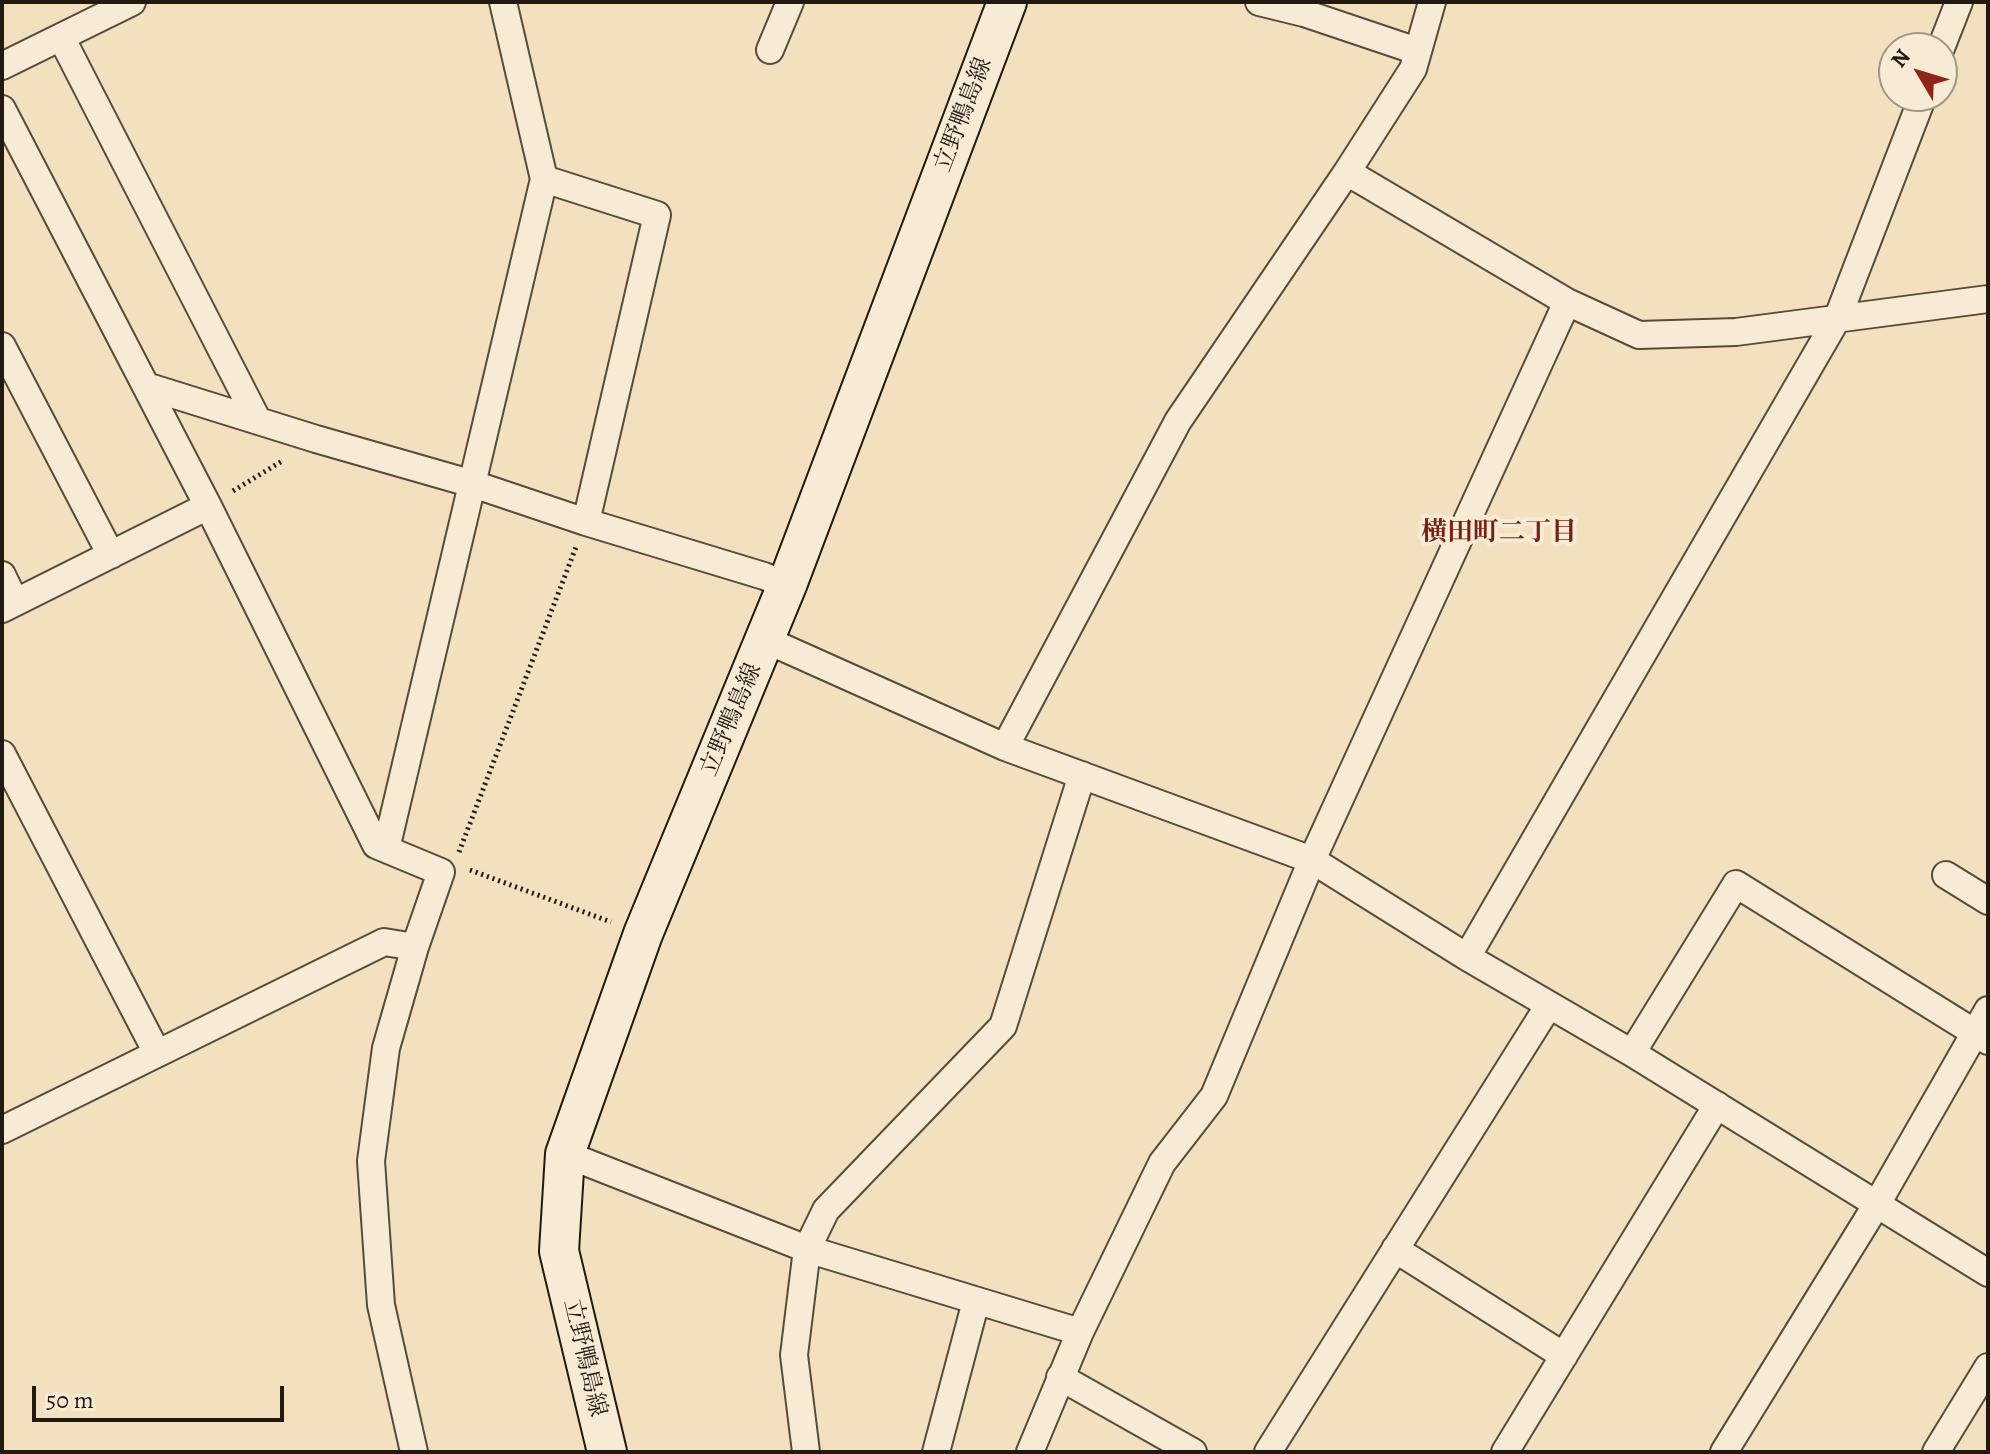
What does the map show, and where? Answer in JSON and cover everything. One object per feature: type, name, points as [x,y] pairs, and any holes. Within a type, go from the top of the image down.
[{"type":"main road","name":"立野鴨島線","points":[[607,1452],[559,1251],[565,1154],[643,934],[787,585],[1007,2]]},
{"type":"street","points":[[2,66],[132,2]]},
{"type":"street","points":[[386,849],[544,179],[503,2]]},
{"type":"street","points":[[770,50],[790,2]]},
{"type":"street","points":[[1259,2],[1304,13],[1417,51]]},
{"type":"street","points":[[1005,747],[1178,421],[1413,69],[1432,2]]},
{"type":"street","points":[[1947,32],[1959,2]]},
{"type":"street","points":[[61,37],[258,421]]},
{"type":"street","points":[[2,109],[208,506],[376,845],[448,868],[415,947],[386,1048],[371,1161],[381,1305],[413,1452]]},
{"type":"street","points":[[1467,957],[1838,317],[1917,112]]},
{"type":"street","points":[[1347,172],[1567,302],[1639,335],[1736,332],[1988,299]]},
{"type":"street","points":[[544,179],[657,215],[586,522]]},
{"type":"street","points":[[1030,1452],[1080,1332],[1162,1163],[1214,1096],[1312,860],[1567,302]]},
{"type":"street","points":[[2,346],[111,555]]},
{"type":"street","points":[[146,386],[473,484],[787,585]]},
{"type":"street","points":[[2,575],[9,606],[208,506]]},
{"type":"street","points":[[764,641],[1005,747],[1312,860],[1988,1273]]},
{"type":"street","points":[[2,754],[157,1053]]},
{"type":"street","points":[[806,1452],[794,1355],[807,1249],[826,1210],[1003,1026],[1082,775]]},
{"type":"street","points":[[1946,875],[1988,901]]},
{"type":"street","points":[[1632,1053],[1736,884],[1984,1028],[1724,1452]]},
{"type":"street","points":[[2,1130],[384,942],[415,947]]},
{"type":"street","points":[[1268,1452],[1549,1005]]},
{"type":"street","points":[[1505,1452],[1717,1105]]},
{"type":"street","points":[[565,1154],[807,1249],[1080,1332]]},
{"type":"street","points":[[1395,1249],[1564,1356]]},
{"type":"street","points":[[936,1452],[976,1301]]},
{"type":"street","points":[[1936,1452],[1988,1367]]},
{"type":"street","points":[[1060,1377],[1193,1452]]},
{"type":"path","points":[[208,506],[316,439]]},
{"type":"path","points":[[586,522],[448,868],[643,934]]},
{"type":"district","name":"横田町二丁目","points":[[1499,534]]}]
